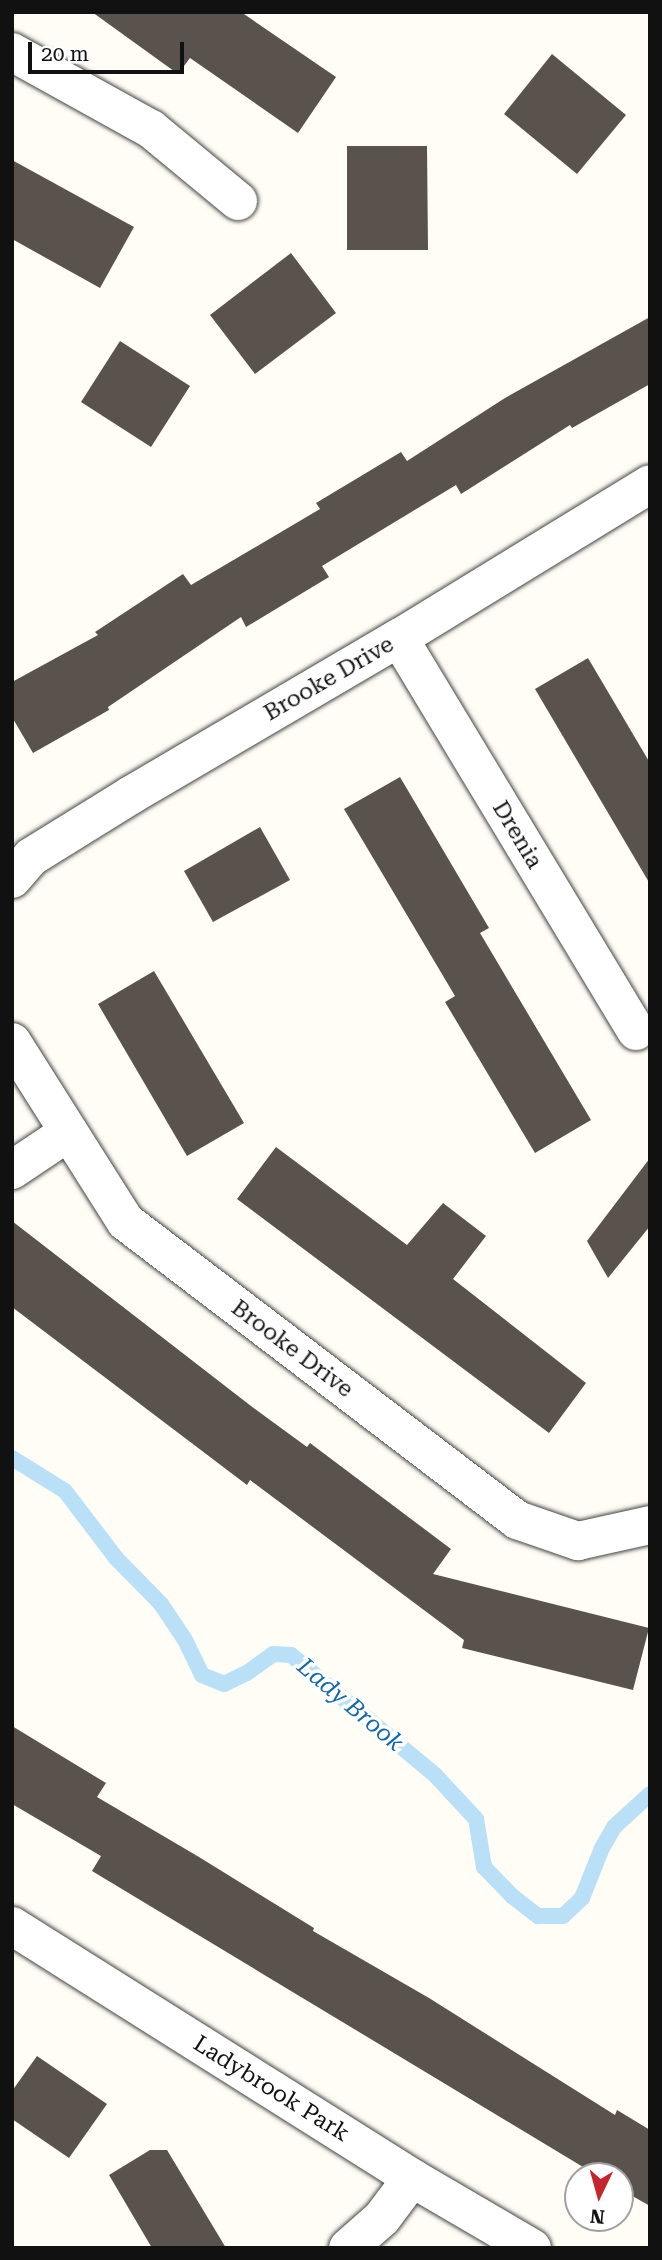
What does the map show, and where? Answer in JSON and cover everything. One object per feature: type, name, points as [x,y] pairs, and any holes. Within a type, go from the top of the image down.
[{"type":"street","points":[[12,52],[151,129],[238,201]]},
{"type":"street","name":"Brooke Drive","points":[[12,879],[32,857],[399,638],[650,484]]},
{"type":"street","name":"Drenia","points":[[399,638],[636,1031]]},
{"type":"street","name":"Brooke Drive","points":[[12,1042],[67,1133],[126,1222],[517,1520],[578,1541],[650,1525]]},
{"type":"street","points":[[12,1170],[67,1133]]},
{"type":"street","name":"Ladybrook Park","points":[[12,1926],[412,2178],[532,2248]]},
{"type":"street","points":[[348,2248],[382,2218],[412,2178]]},
{"type":"building","points":[[92,12],[241,12],[336,77],[298,133],[190,58],[178,74]]},
{"type":"building","points":[[552,54],[626,115],[577,174],[504,114]]},
{"type":"building","points":[[347,146],[427,146],[428,250],[347,250]]},
{"type":"building","points":[[12,160],[134,227],[100,288],[12,239]]},
{"type":"building","points":[[291,253],[336,313],[255,374],[210,315]]},
{"type":"building","points":[[650,317],[650,384],[572,428],[570,425],[461,494],[456,485],[322,566],[329,577],[246,627],[241,617],[108,707],[109,710],[33,753],[12,717],[12,682],[98,635],[95,632],[183,574],[191,585],[320,509],[316,503],[401,452],[407,461],[505,398]]},
{"type":"building","points":[[120,341],[190,386],[151,447],[81,402]]},
{"type":"building","points":[[588,658],[650,763],[650,884],[535,689]]},
{"type":"building","points":[[400,777],[489,928],[480,933],[591,1120],[535,1153],[445,1002],[455,996],[344,809]]},
{"type":"building","points":[[260,827],[290,880],[213,922],[184,871]]},
{"type":"building","points":[[154,971],[244,1123],[187,1156],[98,1004]]},
{"type":"building","points":[[276,1147],[407,1245],[443,1203],[486,1236],[453,1279],[586,1383],[549,1433],[237,1199]]},
{"type":"building","points":[[650,1158],[650,1226],[608,1278],[587,1241]]},
{"type":"building","points":[[12,1221],[251,1406],[307,1447],[310,1443],[451,1549],[433,1574],[649,1628],[633,1690],[462,1648],[464,1640],[250,1480],[247,1485],[12,1307]]},
{"type":"building","points":[[12,1726],[106,1783],[97,1797],[314,1928],[313,1931],[429,1998],[615,2115],[617,2110],[650,2130],[650,2206],[634,2197],[634,2162],[575,2162],[92,1871],[101,1856],[12,1804]]},
{"type":"building","points":[[37,2056],[107,2104],[69,2158],[12,2119],[12,2091]]},
{"type":"building","points":[[150,2150],[167,2150],[226,2248],[152,2248],[109,2175]]},
{"type":"waterway","name":"Lady Brook","points":[[12,1458],[65,1491],[116,1558],[161,1604],[185,1640],[202,1675],[224,1684],[247,1673],[273,1654],[291,1655],[436,1776],[476,1819],[484,1867],[512,1896],[538,1916],[563,1916],[582,1898],[602,1848],[614,1827],[650,1794]]}]
